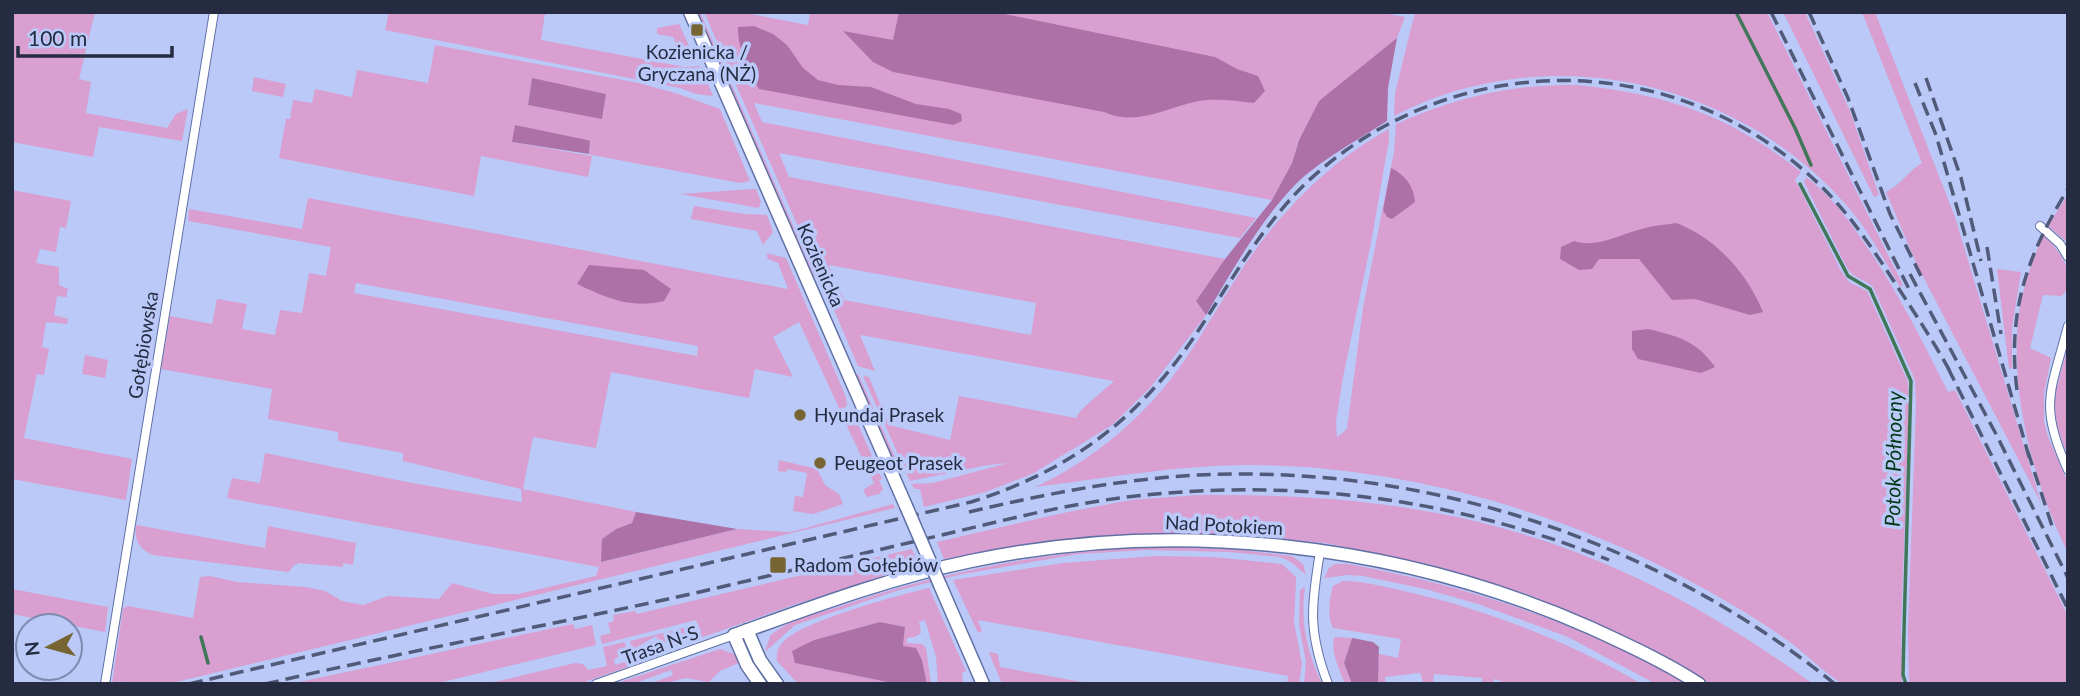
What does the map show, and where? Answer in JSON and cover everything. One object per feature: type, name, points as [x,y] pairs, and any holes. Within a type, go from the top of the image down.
[{"type":"main road","name":"Kozienicka","points":[[690,12],[983,684]]},
{"type":"main road","name":"Nad Potokiem","points":[[740,632],[891,581],[969,561],[1065,546],[1193,541],[1320,552],[1405,567],[1470,583],[1527,602],[1619,641],[1699,684]]},
{"type":"main road","points":[[740,632],[747,665],[760,684]]},
{"type":"main road","points":[[740,632],[776,684]]},
{"type":"street","name":"Gołębiowska","points":[[105,684],[214,12]]},
{"type":"street","points":[[2040,226],[2060,244],[2068,257]]},
{"type":"street","points":[[2068,326],[2048,406],[2053,433],[2068,470]]},
{"type":"street","points":[[1320,552],[1312,595],[1312,622],[1316,648],[1328,684]]},
{"type":"street","name":"Trasa N-S","points":[[596,684],[740,632]]},
{"type":"shaded area","points":[[12,12],[95,12],[79,79],[91,82],[86,113],[167,128],[176,114],[188,109],[182,141],[99,127],[93,157],[12,142]]},
{"type":"shaded area","points":[[389,12],[545,13],[541,40],[685,67],[699,66],[713,96],[385,30]]},
{"type":"shaded area","points":[[696,12],[700,12],[815,276],[811,276]]},
{"type":"shaded area","points":[[704,12],[740,12],[808,25],[810,12],[1379,12],[1405,17],[1397,38],[1319,102],[1272,200],[754,103],[762,122],[1256,218],[1240,238],[779,153],[789,177],[1225,259],[1196,301],[1206,315],[1150,388],[1112,425],[1034,473],[986,492],[924,507],[920,489],[915,489],[911,484],[933,483],[1008,463],[910,481],[863,376],[869,377],[889,425],[950,440],[959,396],[1076,418],[1081,410],[1114,381],[860,335],[875,371],[858,366],[822,282],[836,283],[844,300],[1031,335],[1036,303],[829,265],[832,273],[818,272]]},
{"type":"shaded area","points":[[899,12],[995,12],[1215,57],[1258,76],[1265,91],[1254,103],[1206,100],[1140,117],[1129,117],[893,72],[873,62],[843,31],[893,40]]},
{"type":"shaded area","points":[[1415,12],[1767,12],[1903,285],[1900,287],[1856,216],[1803,163],[1752,128],[1696,101],[1636,84],[1575,76],[1513,79],[1452,92],[1394,116],[1395,93]]},
{"type":"shaded area","points":[[1783,12],[1805,12],[1850,111],[1879,195],[1874,197]]},
{"type":"shaded area","points":[[1862,12],[1875,12],[1955,217],[2041,503],[1917,265],[1886,192],[1922,163]]},
{"type":"shaded area","points":[[679,24],[696,56],[695,59],[682,59],[673,37],[657,34],[657,28]]},
{"type":"shaded area","points":[[754,26],[773,34],[787,45],[803,68],[818,80],[838,85],[871,87],[916,104],[949,109],[961,114],[962,121],[953,125],[759,89],[744,60],[738,35],[738,27]]},
{"type":"shaded area","points":[[1397,38],[1388,88],[1387,121],[1326,160],[1294,186],[1257,232],[1206,315],[1196,301],[1272,200],[1292,163],[1299,140],[1319,101]]},
{"type":"shaded area","points":[[435,45],[639,83],[678,94],[720,109],[750,181],[740,183],[592,155],[589,154],[590,141],[512,142],[592,156],[588,177],[481,156],[474,196],[279,158],[286,119],[290,119],[293,100],[312,103],[315,89],[352,97],[357,70],[428,83]],"holes":[[[532,79],[606,94],[602,118],[528,105]]]},
{"type":"shaded area","points":[[254,77],[286,84],[283,97],[252,91]]},
{"type":"shaded area","points":[[532,78],[606,94],[602,119],[528,105]]},
{"type":"shaded area","points":[[1578,85],[1641,95],[1697,111],[1723,122],[1774,152],[1801,172],[1795,180],[1841,271],[1849,282],[1867,291],[1908,382],[1902,684],[1864,685],[1839,682],[1790,642],[1753,617],[1634,553],[1543,517],[1447,489],[1349,472],[1251,465],[1170,470],[1035,487],[1098,450],[1154,399],[1184,361],[1241,270],[1276,224],[1320,178],[1389,129],[1371,243],[1343,377],[1336,421],[1337,437],[1347,429],[1363,308],[1394,152],[1396,124],[1441,106],[1485,94],[1530,87]]},
{"type":"shaded area","points":[[515,125],[590,141],[589,154],[512,142]]},
{"type":"shaded area","points":[[1391,168],[1408,182],[1415,202],[1392,219],[1387,217],[1383,210]]},
{"type":"shaded area","points":[[1806,177],[1829,197],[1873,256],[1918,332],[1948,392],[1955,390],[2068,616],[2068,684],[1911,684],[1909,681],[1915,380],[1873,287],[1847,268],[1804,182]]},
{"type":"shaded area","points":[[756,189],[761,202],[759,208],[680,194]]},
{"type":"shaded area","points":[[12,190],[71,201],[66,228],[60,227],[56,252],[40,249],[36,263],[59,267],[59,285],[68,289],[66,297],[57,296],[54,315],[68,319],[67,324],[46,322],[42,347],[49,349],[44,375],[37,374],[24,438],[132,459],[126,500],[12,479]]},
{"type":"shaded area","points":[[2068,194],[2068,243],[2048,226]]},
{"type":"shaded area","points":[[308,198],[788,289],[778,263],[768,259],[766,253],[786,258],[846,397],[847,406],[840,410],[799,322],[773,337],[793,377],[755,369],[749,398],[611,372],[596,448],[533,437],[523,489],[636,512],[632,523],[616,529],[602,539],[602,562],[737,529],[791,532],[893,504],[895,508],[168,684],[122,684],[121,681],[112,684],[123,608],[128,606],[193,618],[200,577],[306,587],[325,591],[342,601],[363,605],[388,596],[439,599],[452,583],[493,594],[518,594],[596,576],[599,567],[227,498],[232,478],[260,483],[265,453],[522,502],[521,489],[403,461],[403,453],[338,441],[338,432],[268,419],[272,389],[161,369],[170,316],[212,324],[217,299],[247,304],[242,329],[275,335],[280,310],[302,313],[309,273],[326,276],[331,247],[188,221],[189,209],[302,229]],"holes":[[[356,283],[698,346],[697,356],[354,293]]]},
{"type":"shaded area","points":[[694,206],[767,215],[773,232],[763,245],[757,231],[691,219]]},
{"type":"shaded area","points":[[1676,223],[1704,238],[1728,258],[1748,284],[1763,312],[1750,315],[1695,299],[1672,300],[1639,259],[1599,259],[1592,269],[1579,270],[1560,259],[1561,247],[1574,241],[1599,242]]},
{"type":"shaded area","points":[[2043,235],[2065,263],[2069,280],[2062,296],[2043,295],[2030,348],[2051,358],[2044,394],[2044,422],[2068,483],[2068,553],[2034,465],[2020,400],[2017,368],[2020,307]]},
{"type":"shaded area","points":[[589,265],[644,270],[671,289],[664,301],[640,304],[619,301],[577,284]]},
{"type":"shaded area","points":[[1997,269],[2021,272],[2012,328],[2012,368],[2009,369]]},
{"type":"shaded area","points":[[1648,329],[1669,334],[1694,345],[1715,367],[1701,373],[1638,359],[1632,349],[1632,331]]},
{"type":"shaded area","points":[[2068,347],[2068,456],[2057,425],[2055,401]]},
{"type":"shaded area","points":[[85,355],[108,360],[105,378],[82,374]]},
{"type":"shaded area","points":[[858,374],[901,471],[897,473],[855,375]]},
{"type":"shaded area","points":[[850,417],[857,422],[882,479],[879,480],[883,489],[879,494],[867,497],[863,490],[874,483],[844,420]]},
{"type":"shaded area","points":[[779,460],[817,469],[825,485],[839,494],[843,504],[813,514],[793,511],[795,496],[803,497],[807,473],[787,469],[786,472],[778,471]]},
{"type":"shaded area","points":[[1198,495],[1314,498],[1392,506],[1468,519],[1546,541],[1627,573],[1666,592],[1741,635],[1813,684],[1710,684],[1653,651],[1527,594],[1432,565],[1325,543],[1240,535],[1158,536],[1018,546],[944,559],[937,542],[1131,500]]},
{"type":"shaded area","points":[[636,512],[737,529],[601,562],[602,539],[616,529],[632,523]]},
{"type":"shaded area","points":[[136,525],[265,548],[268,526],[356,543],[353,565],[343,563],[343,567],[299,563],[289,572],[153,555],[138,543]]},
{"type":"shaded area","points":[[1153,547],[1232,549],[1292,556],[1303,564],[1306,575],[1291,562],[1280,557],[1230,552],[1146,550],[1078,554],[958,575],[896,591],[795,625],[765,652],[770,636],[793,622],[915,583],[993,565],[1073,553]]},
{"type":"shaded area","points":[[912,549],[919,566],[796,604],[706,636],[673,643],[701,631],[696,620],[602,644],[600,636],[611,633],[608,623],[614,621],[613,615],[635,611],[637,614]]},
{"type":"shaded area","points":[[1155,556],[1213,557],[1282,564],[1296,577],[1294,622],[1302,664],[1299,684],[1287,684],[1288,676],[978,620],[982,631],[978,633],[953,580],[1063,563]]},
{"type":"shaded area","points":[[1335,564],[1348,564],[1437,583],[1523,609],[1607,643],[1688,684],[1656,684],[1568,637],[1478,604],[1363,576],[1324,578],[1329,568]]},
{"type":"shaded area","points":[[1343,581],[1369,583],[1412,593],[1502,619],[1587,655],[1642,684],[1510,684],[1494,679],[1493,684],[1482,684],[1482,678],[1434,674],[1433,684],[1423,684],[1419,673],[1385,677],[1385,684],[1378,684],[1379,654],[1398,658],[1401,639],[1333,628],[1329,613],[1333,586]]},
{"type":"shaded area","points":[[1305,587],[1303,612],[1306,637],[1322,684],[1304,684],[1306,662],[1299,625],[1300,590]]},
{"type":"shaded area","points":[[929,588],[966,671],[962,673],[963,684],[938,684],[936,657],[925,620],[919,622],[921,633],[907,638],[907,643],[922,644],[926,648],[931,684],[927,684],[922,660],[903,646],[905,627],[880,622],[814,640],[796,663],[897,684],[798,684],[777,661],[778,650],[784,641],[811,625],[896,596]]},
{"type":"shaded area","points":[[12,589],[108,607],[105,632],[84,628],[84,612],[12,614]]},
{"type":"shaded area","points":[[880,622],[905,627],[903,646],[916,648],[922,660],[927,684],[897,684],[795,663],[792,651],[814,640]]},
{"type":"shaded area","points":[[573,624],[575,629],[592,625],[596,645],[434,684],[290,684]]},
{"type":"shaded area","points":[[692,626],[693,631],[649,649],[650,653],[630,666],[579,684],[486,684],[575,663],[583,664],[588,670],[607,666],[603,647],[625,642],[627,650],[614,660],[615,665],[658,639],[656,636],[632,650],[630,641]]},
{"type":"shaded area","points":[[1335,637],[1352,638],[1344,663],[1352,684],[1345,684],[1338,667],[1333,648]]},
{"type":"shaded area","points":[[1352,638],[1373,642],[1379,647],[1378,684],[1352,684],[1344,663]]},
{"type":"shaded area","points":[[720,649],[734,654],[741,662],[720,671],[709,682],[685,678],[663,684],[649,684],[673,675],[671,670],[633,684],[614,684]]},
{"type":"shaded area","points":[[989,653],[998,654],[1000,667],[1093,684],[1002,684]]},
{"type":"waterway","name":"Potok Północny","points":[[1736,12],[1811,165]]},
{"type":"waterway","name":"Potok Północny","points":[[1800,184],[1848,276],[1870,289],[1911,381],[1903,675],[1906,684]]},
{"type":"waterway","points":[[201,637],[208,663]]},
{"type":"railway","points":[[1771,12],[1909,289]]},
{"type":"railway","points":[[1809,12],[1848,98],[1890,214],[1924,282]]},
{"type":"railway","points":[[1926,78],[1961,178],[1981,261]]},
{"type":"railway","points":[[189,684],[971,502],[1041,474],[1102,436],[1129,414],[1154,388],[1178,360],[1262,234],[1306,183],[1362,139],[1424,108],[1489,88],[1556,81],[1623,85],[1688,102],[1751,132],[1808,174],[1846,214],[1906,300],[1953,377]]},
{"type":"railway","points":[[1915,83],[1936,135],[2030,460]]},
{"type":"railway","points":[[2017,390],[2015,335],[2023,285],[2041,237],[2068,189]]},
{"type":"railway","points":[[1987,247],[2001,334]]},
{"type":"railway","points":[[1910,274],[1996,434],[2068,578]]},
{"type":"railway","points":[[1948,368],[2068,609]]},
{"type":"railway","points":[[2028,452],[2053,529]]},
{"type":"railway","points":[[969,512],[1083,488],[1199,475],[1285,475],[1370,483],[1454,499],[1536,522],[1616,552],[1693,589],[1766,634],[1835,684]]},
{"type":"railway","points":[[265,684],[704,591],[1040,512],[1136,496],[1257,490],[1377,498],[1494,522],[1609,560]]},
{"type":"place","name":"Kozienicka / Gryczana (NŻ)","points":[[697,30]]},
{"type":"place","name":"Hyundai Prasek","points":[[800,415]]},
{"type":"place","name":"Peugeot Prasek","points":[[820,463]]},
{"type":"place","name":"Radom Gołębiów","points":[[778,565]]}]
